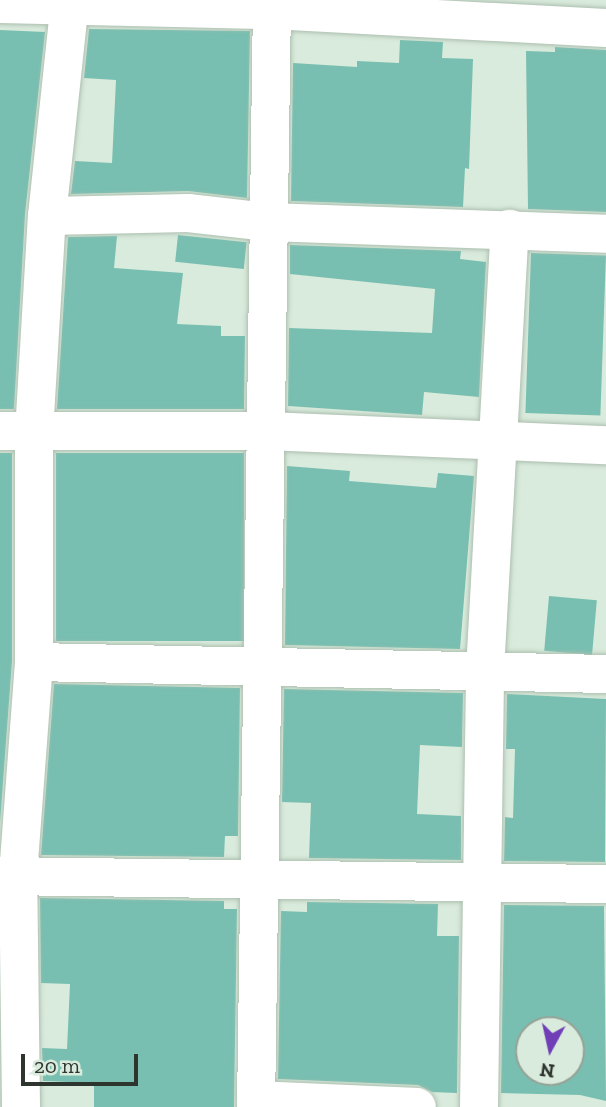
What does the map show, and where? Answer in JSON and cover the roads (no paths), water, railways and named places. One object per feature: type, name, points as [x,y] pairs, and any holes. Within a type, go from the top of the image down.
[{"type":"street","points":[[14,1103],[9,875],[34,662],[17,432],[47,216],[69,3]]},
{"type":"street","points":[[0,4],[272,5],[606,28]]},
{"type":"street","points":[[272,5],[267,431],[260,669],[262,882],[256,1104],[417,1107]]},
{"type":"street","points":[[47,216],[188,213],[268,222],[606,234]]},
{"type":"street","points":[[479,1107],[485,671],[510,229]]},
{"type":"street","points":[[17,432],[267,431],[606,445]]},
{"type":"street","points":[[34,662],[260,669],[606,674]]},
{"type":"street","points":[[9,875],[262,882],[606,884]]}]
